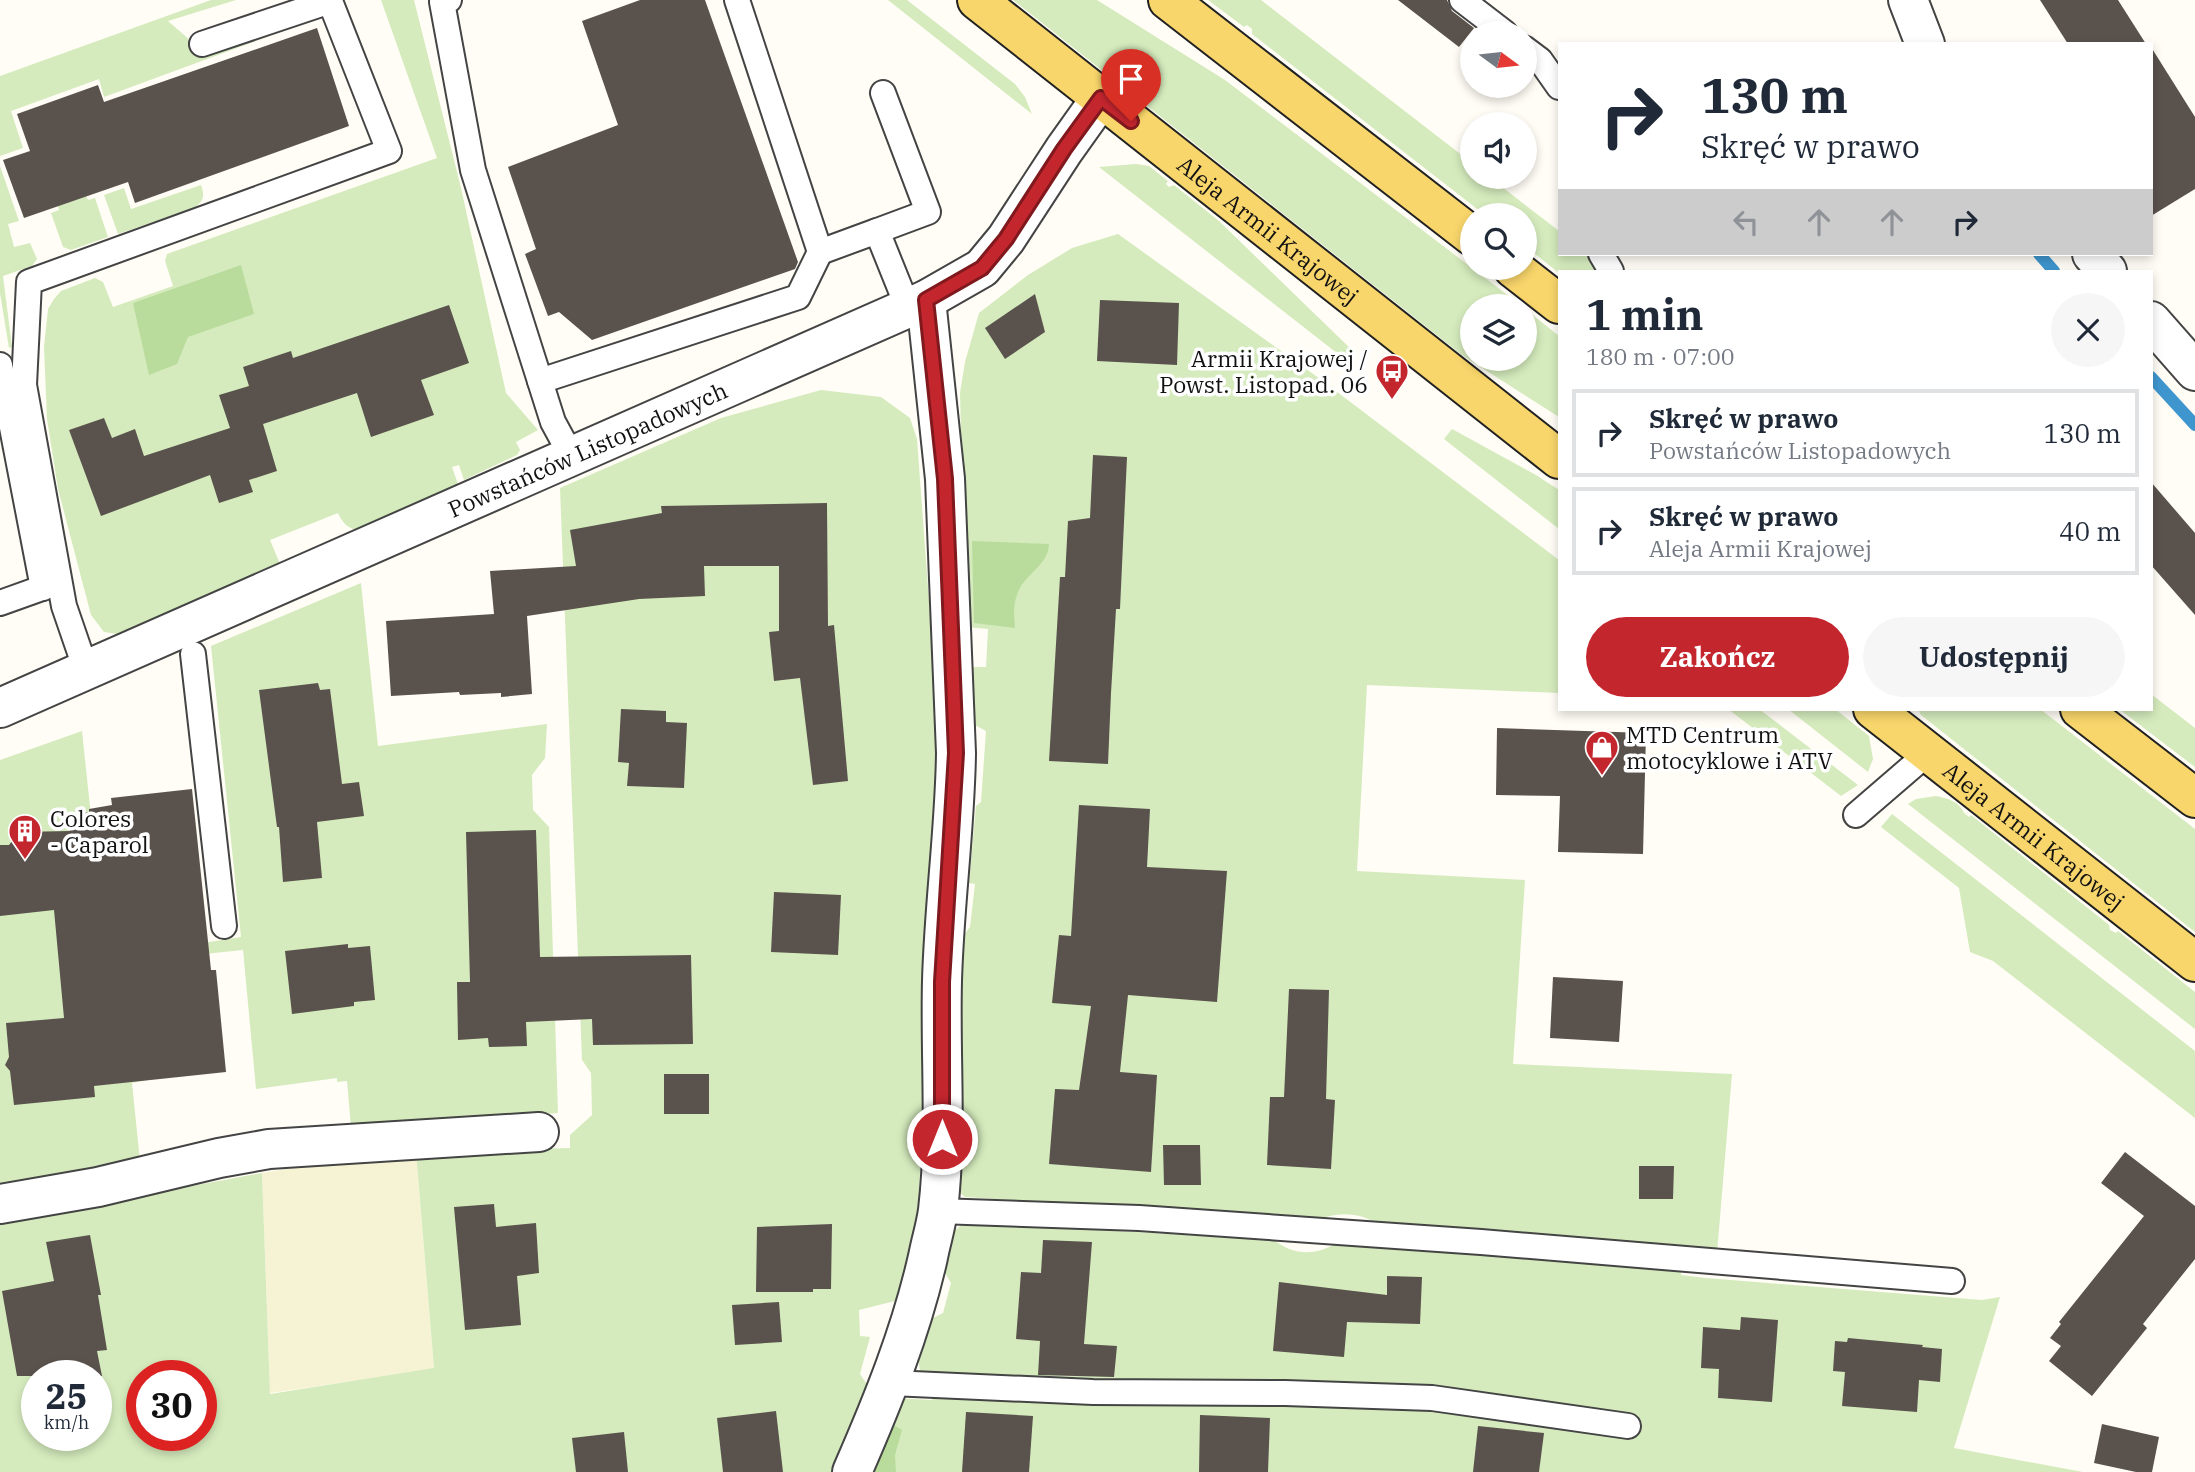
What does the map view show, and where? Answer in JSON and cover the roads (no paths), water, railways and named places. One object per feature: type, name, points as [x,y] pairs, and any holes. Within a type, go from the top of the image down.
[{"type":"main road","name":"Aleja Armii Krajowej","points":[[977,0],[1558,458]]},
{"type":"main road","points":[[1168,0],[1460,227]]},
{"type":"main road","points":[[1528,280],[1558,303]]},
{"type":"main road","name":"Aleja Armii Krajowej","points":[[1876,711],[2195,962]]},
{"type":"main road","points":[[2083,711],[2195,798]]},
{"type":"street","points":[[1908,0],[1922,42]]},
{"type":"street","name":"Powstańców Listopadowych","points":[[0,708],[917,304],[982,268],[1006,239],[1064,149],[1101,98]]},
{"type":"street","points":[[2094,256],[2106,270]]},
{"type":"street","points":[[852,1472],[891,1383],[918,1300],[938,1212],[942,1139],[942,982],[956,753],[945,479],[917,304]]},
{"type":"street","points":[[2153,323],[2195,371]]},
{"type":"street","points":[[0,1204],[97,1187],[269,1149],[539,1132]]},
{"type":"lane","points":[[449,0],[442,2],[472,170],[553,422],[572,457]]},
{"type":"lane","points":[[737,0],[820,252]]},
{"type":"lane","points":[[1462,0],[1489,21]]},
{"type":"lane","points":[[52,585],[24,385],[29,282],[389,151],[330,1],[202,44]]},
{"type":"lane","points":[[1537,58],[1558,86]]},
{"type":"lane","points":[[540,381],[798,297],[820,252],[928,212],[883,93]]},
{"type":"lane","points":[[877,231],[917,304]]},
{"type":"lane","points":[[0,365],[52,585],[64,606],[86,670]]},
{"type":"lane","points":[[0,603],[52,585]]},
{"type":"lane","points":[[193,654],[224,926]]},
{"type":"lane","points":[[1856,815],[1928,753]]},
{"type":"lane","points":[[938,1212],[1129,1217],[1481,1242],[1952,1281]]},
{"type":"lane","points":[[891,1383],[1093,1392],[1285,1393],[1432,1398],[1628,1426]]},
{"type":"waterway","points":[[2041,256],[2053,270]]},
{"type":"waterway","points":[[2153,379],[2195,425]]},
{"type":"place","name":"Armii Krajowej / Powst. Listopad. 06","points":[[1392,401]]},
{"type":"place","name":"MTD Centrum motocyklowe i ATV","points":[[1602,777]]},
{"type":"place","name":"Colores - Caparol","points":[[25,861]]}]
